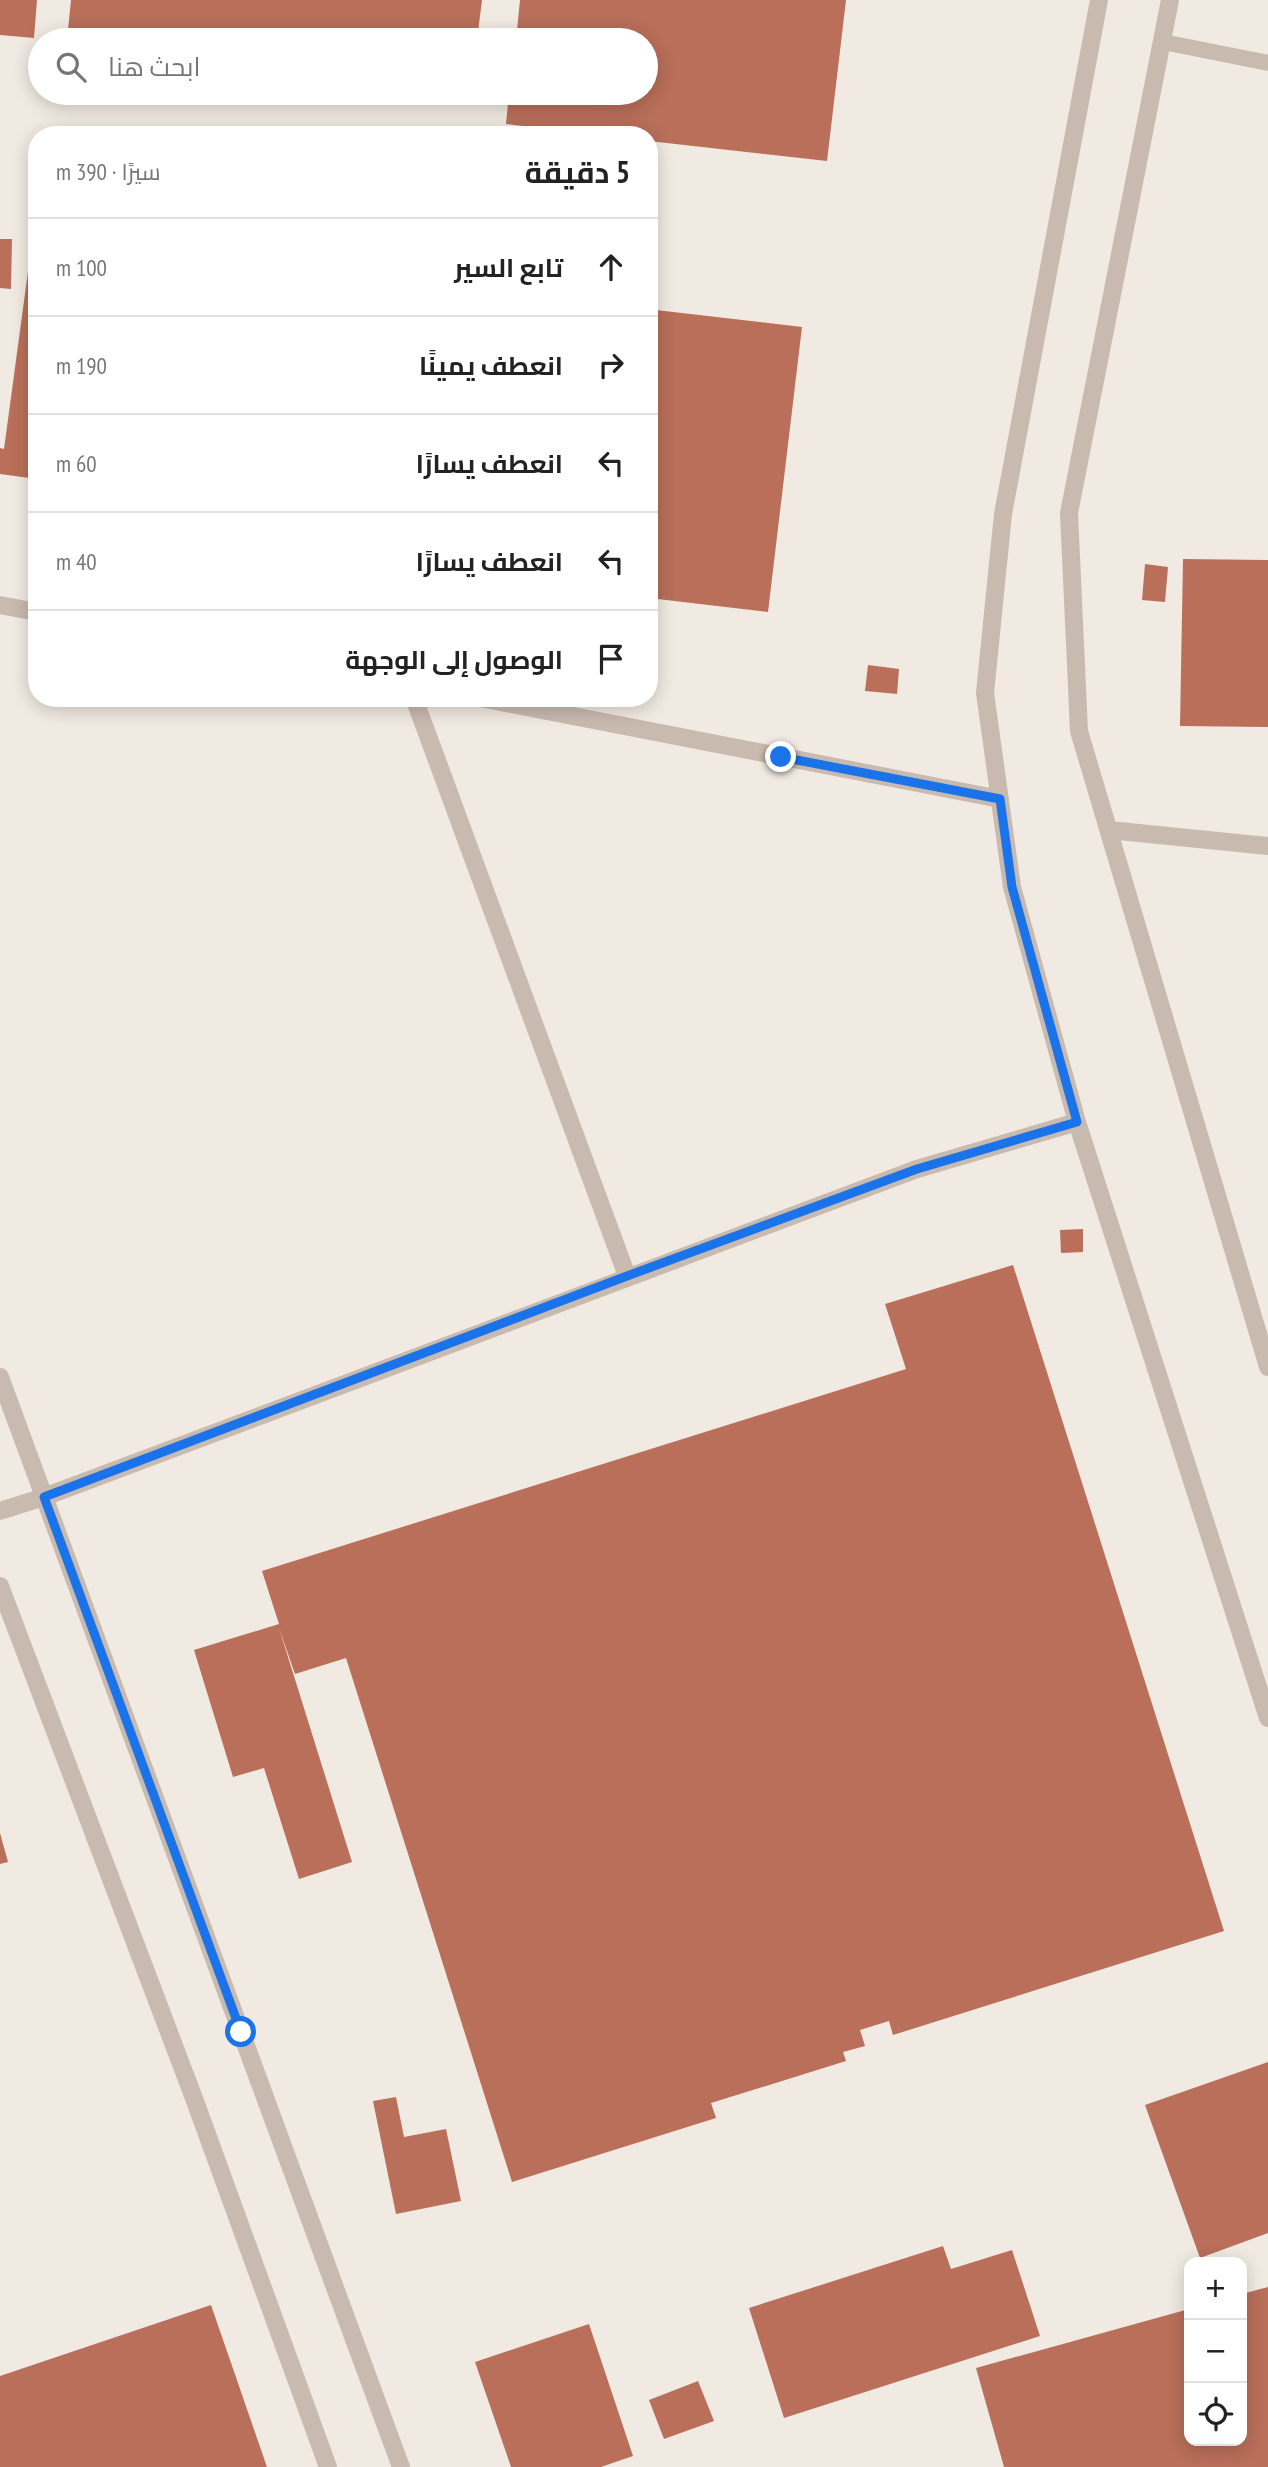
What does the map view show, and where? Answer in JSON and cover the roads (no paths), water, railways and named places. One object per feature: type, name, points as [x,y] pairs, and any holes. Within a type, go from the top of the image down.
[{"type":"street","points":[[1099,0],[1003,514],[985,693],[1012,887],[1077,1122],[1268,1718]]},
{"type":"street","points":[[1170,0],[1069,513],[1079,731],[1268,1367]]},
{"type":"street","points":[[0,605],[28,610]]},
{"type":"street","points":[[417,707],[627,1276]]},
{"type":"street","points":[[526,707],[1000,799]]},
{"type":"street","points":[[1109,830],[1268,846]]},
{"type":"street","points":[[0,1511],[44,1497],[917,1169],[1077,1122]]},
{"type":"street","points":[[0,1377],[401,2467]]},
{"type":"street","points":[[0,1586],[195,2101],[328,2467]]},
{"type":"lane","points":[[1163,42],[1268,63]]}]
